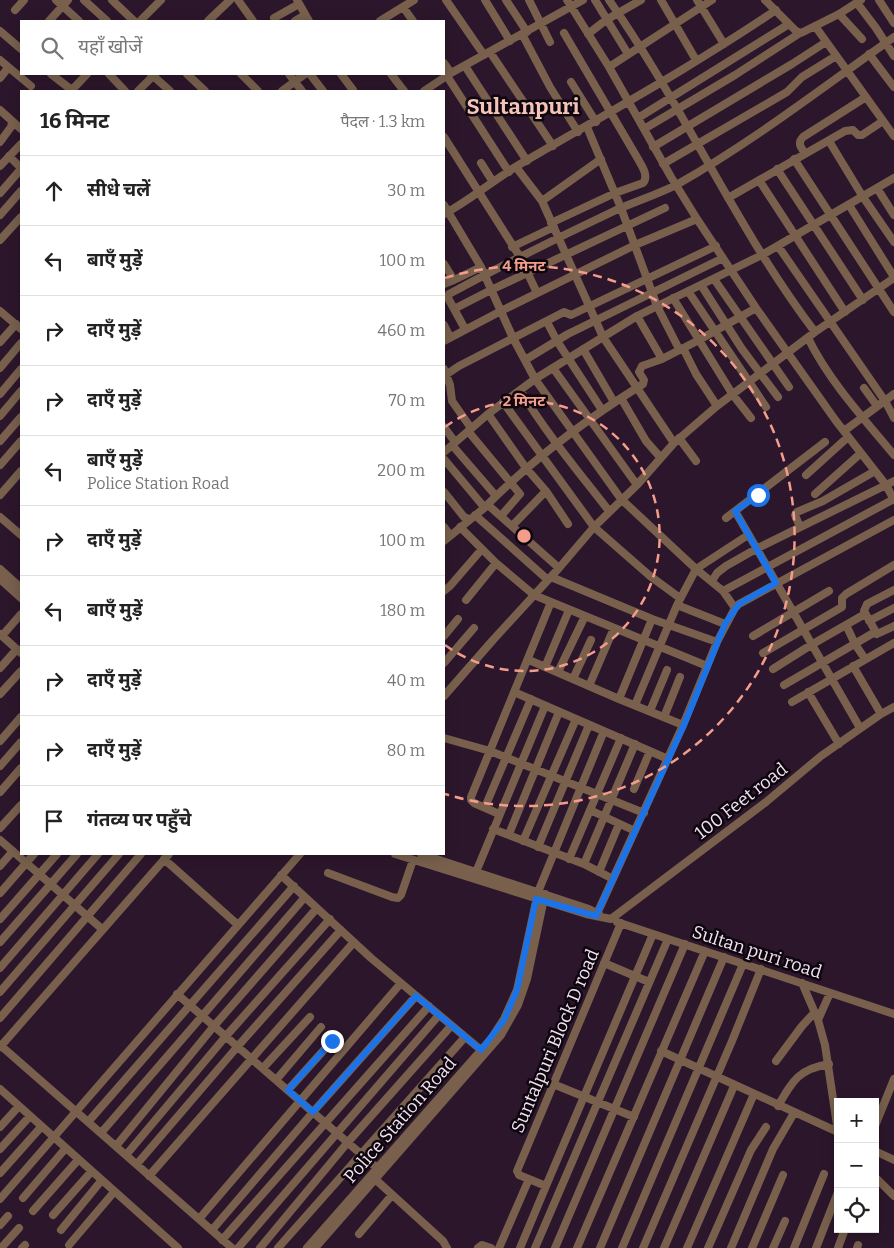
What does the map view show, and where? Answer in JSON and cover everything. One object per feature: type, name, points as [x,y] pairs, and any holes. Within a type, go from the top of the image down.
[{"type":"street","points":[[15,10],[24,0]]},
{"type":"street","points":[[56,0],[65,3],[78,20]]},
{"type":"street","points":[[84,0],[92,3],[106,20]]},
{"type":"street","points":[[141,20],[160,0]]},
{"type":"street","points":[[209,20],[230,0]]},
{"type":"street","points":[[238,0],[252,20]]},
{"type":"street","points":[[446,0],[553,146]]},
{"type":"street","points":[[485,0],[510,41]]},
{"type":"street","points":[[506,0],[550,87],[578,132]]},
{"type":"street","points":[[529,0],[550,42]]},
{"type":"street","points":[[426,90],[542,23],[569,4],[583,0]]},
{"type":"street","points":[[595,0],[628,54]]},
{"type":"street","points":[[609,0],[641,46],[762,255],[815,332]]},
{"type":"street","points":[[588,34],[606,20],[641,0]]},
{"type":"street","points":[[661,0],[696,60]]},
{"type":"street","points":[[609,67],[674,25],[699,3],[712,0]]},
{"type":"street","points":[[765,0],[800,33]]},
{"type":"street","points":[[879,0],[894,22]]},
{"type":"street","points":[[117,2],[133,20]]},
{"type":"street","points":[[274,18],[298,2],[307,18]]},
{"type":"street","points":[[644,129],[748,67],[800,33],[839,14],[856,2],[886,42],[894,56]]},
{"type":"street","points":[[50,20],[65,3]]},
{"type":"street","points":[[382,20],[408,3],[413,20]]},
{"type":"street","points":[[699,3],[724,44]]},
{"type":"street","points":[[569,4],[609,67],[675,185],[756,308],[846,434],[886,485],[894,499],[723,591]]},
{"type":"street","points":[[735,608],[723,591],[712,580],[696,569],[620,499],[535,379],[513,338],[481,266],[445,210],[596,122],[776,10]]},
{"type":"street","points":[[839,14],[862,39]]},
{"type":"street","points":[[638,118],[789,24]]},
{"type":"street","points":[[815,26],[894,136]]},
{"type":"street","points":[[0,31],[20,48]]},
{"type":"street","points":[[512,247],[615,193],[643,183],[646,180],[646,175],[638,158],[564,33]]},
{"type":"street","points":[[465,329],[448,298],[449,294],[558,238],[675,185],[710,165],[752,139],[894,37]]},
{"type":"street","points":[[653,147],[826,42]]},
{"type":"street","points":[[869,54],[894,87]]},
{"type":"street","points":[[663,164],[787,92],[802,77],[836,56]]},
{"type":"street","points":[[0,60],[31,86]]},
{"type":"street","points":[[445,65],[449,75],[513,169],[542,201],[603,337],[636,388],[676,441],[696,460]]},
{"type":"street","points":[[465,66],[527,161]]},
{"type":"street","points":[[0,78],[8,68]]},
{"type":"street","points":[[52,75],[71,90]]},
{"type":"street","points":[[73,90],[86,75]]},
{"type":"street","points":[[110,75],[124,90]]},
{"type":"street","points":[[139,90],[152,75]]},
{"type":"street","points":[[154,75],[169,90]]},
{"type":"street","points":[[188,75],[204,90]]},
{"type":"street","points":[[242,75],[257,90]]},
{"type":"street","points":[[311,75],[322,90]]},
{"type":"street","points":[[342,75],[353,90]]},
{"type":"street","points":[[392,75],[403,90]]},
{"type":"street","points":[[283,90],[292,77],[301,90]]},
{"type":"street","points":[[571,82],[596,122]]},
{"type":"street","points":[[145,84],[151,90]]},
{"type":"street","points":[[805,153],[800,144],[800,140],[803,137],[866,97]]},
{"type":"street","points":[[0,110],[20,129]]},
{"type":"street","points":[[728,198],[850,129],[858,135],[884,121]]},
{"type":"street","points":[[0,142],[11,127],[12,122]]},
{"type":"street","points":[[587,127],[628,225],[657,306],[696,374],[717,406]]},
{"type":"street","points":[[445,139],[477,192],[520,257],[537,293]]},
{"type":"street","points":[[828,141],[894,242]]},
{"type":"street","points":[[0,166],[20,145]]},
{"type":"street","points":[[9,156],[20,168]]},
{"type":"street","points":[[542,201],[601,159]]},
{"type":"street","points":[[794,160],[894,312]]},
{"type":"street","points":[[482,163],[493,182]]},
{"type":"street","points":[[777,169],[863,300]]},
{"type":"street","points":[[0,193],[20,170]]},
{"type":"street","points":[[445,451],[488,414],[535,379],[637,316],[762,255],[894,178]]},
{"type":"street","points":[[759,180],[845,312]]},
{"type":"street","points":[[877,188],[894,215]]},
{"type":"street","points":[[0,215],[20,192]]},
{"type":"street","points":[[445,694],[560,568],[594,527],[676,441],[717,406],[815,332],[894,278],[849,205]]},
{"type":"street","points":[[454,309],[665,208]]},
{"type":"street","points":[[447,339],[635,245],[697,218]]},
{"type":"street","points":[[0,240],[20,220]]},
{"type":"street","points":[[501,516],[520,494],[470,430],[452,401],[450,385],[445,373],[564,312],[572,315],[716,246]]},
{"type":"street","points":[[778,246],[885,401],[894,418]]},
{"type":"street","points":[[525,360],[557,341],[723,258]]},
{"type":"street","points":[[445,266],[454,280]]},
{"type":"street","points":[[445,284],[481,266]]},
{"type":"street","points":[[714,279],[789,387]]},
{"type":"street","points":[[701,286],[760,374],[778,397]]},
{"type":"street","points":[[688,291],[766,407]]},
{"type":"street","points":[[673,298],[733,395],[750,418]]},
{"type":"street","points":[[445,540],[526,468],[589,419],[644,382],[639,372],[642,366],[662,359],[756,308]]},
{"type":"street","points":[[0,342],[18,327],[1,314]]},
{"type":"street","points":[[637,316],[662,359]]},
{"type":"street","points":[[547,322],[557,341],[602,410]]},
{"type":"street","points":[[808,338],[823,364],[862,417],[894,455]]},
{"type":"street","points":[[0,368],[20,344]]},
{"type":"street","points":[[583,349],[646,441],[660,457]]},
{"type":"street","points":[[553,368],[637,484]]},
{"type":"street","points":[[0,394],[20,370]]},
{"type":"street","points":[[864,388],[877,406]]},
{"type":"street","points":[[520,390],[537,418],[609,511]]},
{"type":"street","points":[[0,416],[20,393]]},
{"type":"street","points":[[806,475],[862,417],[894,394]]},
{"type":"street","points":[[503,402],[594,527],[679,601],[725,624]]},
{"type":"street","points":[[488,414],[526,468],[546,490],[568,524]]},
{"type":"street","points":[[0,441],[20,418]]},
{"type":"street","points":[[445,429],[453,444],[496,496]]},
{"type":"street","points":[[0,465],[20,442]]},
{"type":"street","points":[[726,518],[825,442]]},
{"type":"street","points":[[815,494],[861,454]]},
{"type":"street","points":[[445,460],[485,506],[501,516],[560,568]]},
{"type":"street","points":[[800,527],[795,515],[797,512],[823,501],[875,471]]},
{"type":"street","points":[[0,495],[20,472]]},
{"type":"street","points":[[712,580],[726,566],[756,549],[894,481]]},
{"type":"street","points":[[512,526],[546,490]]},
{"type":"street","points":[[445,493],[464,517],[472,517],[550,579],[717,642]]},
{"type":"street","points":[[823,501],[828,514]]},
{"type":"street","points":[[735,511],[860,728]]},
{"type":"street","points":[[0,516],[20,534]]},
{"type":"street","points":[[597,915],[684,725],[725,624],[735,608],[776,583],[894,520]]},
{"type":"street","points":[[460,527],[496,563],[534,595],[707,666]]},
{"type":"street","points":[[445,528],[450,535]]},
{"type":"street","points":[[635,705],[679,601],[696,569],[748,535]]},
{"type":"street","points":[[445,590],[482,549]]},
{"type":"street","points":[[466,600],[496,563]]},
{"type":"street","points":[[763,653],[842,607],[841,599],[846,594],[894,565]]},
{"type":"street","points":[[0,569],[20,587]]},
{"type":"street","points":[[0,579],[20,597]]},
{"type":"street","points":[[875,632],[867,618],[865,607],[867,604],[894,590]]},
{"type":"street","points":[[753,636],[829,591]]},
{"type":"street","points":[[499,814],[474,803],[471,797],[529,660],[551,602]]},
{"type":"street","points":[[773,669],[811,644],[846,625],[894,608]]},
{"type":"street","points":[[545,667],[569,610]]},
{"type":"street","points":[[0,668],[19,651],[1,638],[20,615]]},
{"type":"street","points":[[558,672],[585,616]]},
{"type":"street","points":[[445,635],[458,619]]},
{"type":"street","points":[[618,699],[652,619]]},
{"type":"street","points":[[846,625],[865,659]]},
{"type":"street","points":[[784,685],[875,632],[878,634],[894,626]]},
{"type":"street","points":[[445,662],[474,628]]},
{"type":"street","points":[[590,686],[614,628]]},
{"type":"street","points":[[573,679],[591,640]]},
{"type":"street","points":[[792,702],[894,643]]},
{"type":"street","points":[[529,660],[618,699],[684,725]]},
{"type":"street","points":[[853,666],[881,714]]},
{"type":"street","points":[[650,711],[667,670]]},
{"type":"street","points":[[0,694],[20,672]]},
{"type":"street","points":[[664,717],[680,677]]},
{"type":"street","points":[[514,692],[668,759]]},
{"type":"street","points":[[808,692],[839,744]]},
{"type":"street","points":[[485,807],[531,699]]},
{"type":"street","points":[[476,872],[546,706]]},
{"type":"street","name":"100 Feet road","points":[[610,919],[766,802],[821,756],[860,728],[894,707]]},
{"type":"street","points":[[508,834],[560,712]]},
{"type":"street","points":[[0,741],[20,718]]},
{"type":"street","points":[[523,841],[576,719]]},
{"type":"street","points":[[538,847],[590,725]]},
{"type":"street","points":[[540,896],[553,852],[604,731]]},
{"type":"street","points":[[445,738],[506,757],[644,813]]},
{"type":"street","points":[[569,859],[621,738]]},
{"type":"street","points":[[0,766],[20,743]]},
{"type":"street","points":[[584,864],[636,744]]},
{"type":"street","points":[[634,789],[650,751]]},
{"type":"street","points":[[0,792],[20,769]]},
{"type":"street","points":[[0,828],[20,806]]},
{"type":"street","points":[[590,810],[634,831]]},
{"type":"street","points":[[599,872],[619,824]]},
{"type":"street","points":[[493,829],[584,864],[613,879]]},
{"type":"street","points":[[1,842],[102,929]]},
{"type":"street","points":[[0,866],[13,851]]},
{"type":"street","points":[[0,893],[33,855]]},
{"type":"street","points":[[0,919],[56,855]]},
{"type":"street","points":[[0,942],[76,855]]},
{"type":"street","points":[[0,968],[97,855]]},
{"type":"street","points":[[0,992],[119,855]]},
{"type":"street","points":[[0,1018],[140,855]]},
{"type":"street","points":[[0,1199],[299,855]]},
{"type":"street","points":[[398,855],[540,896]]},
{"type":"street","points":[[425,855],[540,896]]},
{"type":"street","points":[[232,1248],[0,1046],[167,856],[238,925]]},
{"type":"street","points":[[328,873],[398,898],[402,895],[413,860]]},
{"type":"street","points":[[281,875],[354,942],[481,1050]]},
{"type":"street","points":[[88,1122],[294,886]]},
{"type":"street","name":"Sultan puri road","points":[[540,896],[589,908],[597,915],[894,1014]]},
{"type":"street","name":"Police Station Road","points":[[307,1248],[481,1050],[504,1020],[517,990],[540,896]]},
{"type":"street","name":"Police Station Road","points":[[315,1248],[501,1035],[518,1005],[527,979],[540,896]]},
{"type":"street","points":[[101,1132],[305,897]]},
{"type":"street","points":[[116,1146],[214,1026],[317,908]]},
{"type":"street","points":[[126,1155],[226,1036],[330,919]]},
{"type":"street","name":"Suntalpuri Block D road","points":[[529,1179],[519,1175],[517,1171],[621,923]]},
{"type":"street","points":[[137,1164],[341,930]]},
{"type":"street","points":[[520,1248],[653,934]]},
{"type":"street","points":[[535,1248],[668,939]]},
{"type":"street","points":[[149,1176],[354,942]]},
{"type":"street","points":[[555,1248],[685,944]]},
{"type":"street","points":[[577,1248],[705,951]]},
{"type":"street","points":[[600,1248],[724,957]]},
{"type":"street","points":[[604,963],[649,982]]},
{"type":"street","points":[[622,1248],[743,964]]},
{"type":"street","points":[[643,1248],[761,969]]},
{"type":"street","points":[[198,1218],[401,983]]},
{"type":"street","points":[[802,983],[816,1016],[829,1064],[834,1115]]},
{"type":"street","points":[[776,1061],[802,1026],[816,1016],[830,992]]},
{"type":"street","points":[[177,994],[378,1168]]},
{"type":"street","points":[[212,1230],[416,996]]},
{"type":"street","points":[[222,1240],[429,1006]]},
{"type":"street","points":[[238,1248],[439,1016]]},
{"type":"street","points":[[263,1068],[310,1017]]},
{"type":"street","points":[[260,1248],[348,1142],[452,1026]]},
{"type":"street","points":[[276,1080],[321,1027]]},
{"type":"street","points":[[278,1248],[465,1037]]},
{"type":"street","points":[[288,1090],[332,1041]]},
{"type":"street","points":[[661,1051],[834,1130]]},
{"type":"street","points":[[778,1106],[789,1087],[800,1075],[814,1067],[829,1064]]},
{"type":"street","points":[[879,1116],[894,1078]]},
{"type":"street","points":[[552,1084],[634,1117]]},
{"type":"street","points":[[664,1248],[734,1086]]},
{"type":"street","points":[[0,1089],[178,1248]]},
{"type":"street","points":[[687,1248],[754,1094]]},
{"type":"street","points":[[0,1102],[6,1095]]},
{"type":"street","points":[[0,1127],[19,1106]]},
{"type":"street","points":[[731,1248],[773,1148],[794,1113]]},
{"type":"street","points":[[0,1149],[30,1116]]},
{"type":"street","points":[[0,1173],[41,1127]]},
{"type":"street","points":[[708,1248],[751,1150],[766,1127]]},
{"type":"street","points":[[23,1198],[65,1149]]},
{"type":"street","points":[[879,1152],[894,1160]]},
{"type":"street","points":[[34,1211],[78,1160]]},
{"type":"street","points":[[53,1215],[91,1172]]},
{"type":"street","points":[[794,1248],[824,1174]]},
{"type":"street","points":[[752,1248],[783,1175]]},
{"type":"street","points":[[499,1248],[529,1179],[546,1186]]},
{"type":"street","points":[[375,1180],[443,1241],[447,1248]]},
{"type":"street","points":[[61,1230],[101,1181]]},
{"type":"street","points":[[879,1181],[894,1196]]},
{"type":"street","points":[[69,1245],[114,1192]]},
{"type":"street","points":[[358,1234],[392,1195]]},
{"type":"street","points":[[816,1248],[834,1202]]},
{"type":"street","points":[[0,1226],[8,1216]]},
{"type":"street","points":[[773,1248],[784,1221]]},
{"type":"street","points":[[1,1248],[19,1228]]},
{"type":"street","points":[[838,1248],[844,1233]]},
{"type":"street","points":[[320,1242],[328,1248]]},
{"type":"street","points":[[478,1248],[482,1245],[491,1248]]},
{"type":"district","name":"Sultanpuri","points":[[523,106]]},
{"type":"route","points":[[332,1041],[288,1090],[313,1112],[416,996],[481,1050],[504,1020],[517,990],[536,899],[596,916],[684,725],[725,624],[739,604],[776,583],[735,511],[758,495]]}]
